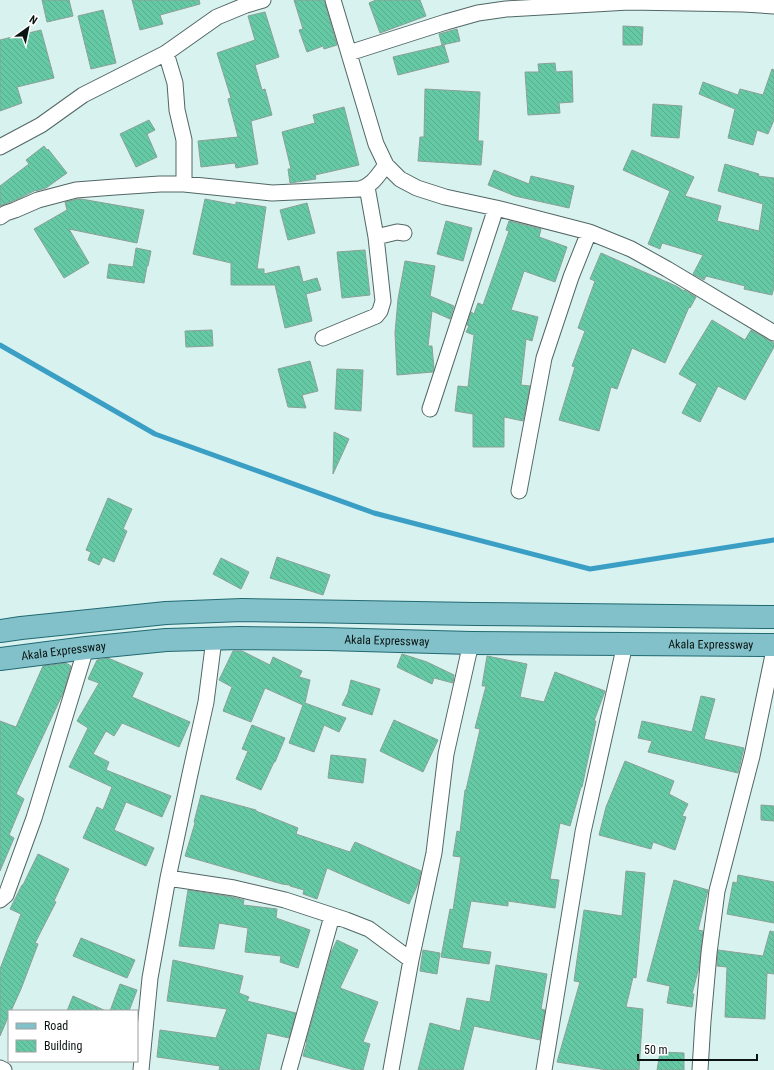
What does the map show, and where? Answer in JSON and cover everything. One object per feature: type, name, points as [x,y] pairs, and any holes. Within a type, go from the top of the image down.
[{"type":"main road","points":[[0,631],[166,613],[242,610],[774,617]]},
{"type":"main road","name":"Akala Expressway","points":[[0,659],[166,640],[214,639],[774,645]]},
{"type":"street","points":[[0,147],[41,125],[83,95],[166,53],[217,17],[246,5],[263,0]]},
{"type":"street","points":[[333,0],[376,144],[386,165],[400,179],[418,188],[445,197],[496,208],[589,232],[631,249],[774,332]]},
{"type":"street","points":[[349,53],[504,5],[629,2],[774,6]]},
{"type":"street","points":[[166,53],[175,83],[177,110],[184,140],[184,184]]},
{"type":"street","points":[[0,217],[6,213],[38,200],[76,190],[160,184],[184,184],[272,193],[360,189],[367,187],[375,180],[386,165]]},
{"type":"street","points":[[323,338],[376,316],[380,311],[383,301],[376,237],[367,187]]},
{"type":"street","points":[[430,410],[496,208]]},
{"type":"street","points":[[376,237],[397,232],[404,233]]},
{"type":"street","points":[[518,491],[544,358],[571,277],[589,232]]},
{"type":"street","points":[[141,1070],[150,978],[168,878],[206,702],[214,639]]},
{"type":"street","points":[[392,1070],[411,960],[434,853],[446,754],[472,642]]},
{"type":"street","points":[[544,1070],[583,832],[625,644]]},
{"type":"street","points":[[0,900],[6,896],[34,818],[86,648]]},
{"type":"street","points":[[700,1070],[709,953],[717,890],[752,756],[774,650]]},
{"type":"street","points":[[168,878],[234,888],[285,900],[369,929],[411,960]]},
{"type":"street","points":[[289,1070],[332,916]]},
{"type":"street","points":[[0,1068],[4,1070]]},
{"type":"building","points":[[42,0],[69,0],[73,16],[47,22]]},
{"type":"building","points":[[132,0],[199,0],[200,4],[160,15],[163,24],[140,30]]},
{"type":"building","points":[[294,0],[324,0],[337,45],[324,49],[323,46],[307,52],[299,30],[303,29]]},
{"type":"building","points":[[376,0],[420,0],[426,16],[380,33],[369,3]]},
{"type":"building","points":[[103,10],[116,63],[91,69],[78,16]]},
{"type":"building","points":[[265,12],[279,57],[255,65],[262,90],[265,89],[272,115],[251,121],[258,164],[236,168],[235,163],[201,167],[198,141],[238,137],[228,99],[231,98],[217,53],[255,40],[248,16]]},
{"type":"building","points":[[623,26],[643,27],[642,45],[623,45]]},
{"type":"building","points":[[457,29],[460,41],[442,45],[439,34]]},
{"type":"building","points":[[41,30],[54,78],[17,87],[22,103],[0,111],[0,40]]},
{"type":"building","points":[[444,45],[449,62],[398,75],[393,57]]},
{"type":"building","points":[[555,63],[556,72],[572,71],[573,102],[559,103],[560,113],[528,115],[525,72],[539,72],[538,64]]},
{"type":"building","points":[[772,69],[774,70],[774,120],[768,134],[757,130],[753,145],[728,138],[735,109],[699,94],[703,82],[738,95],[740,89],[763,95]]},
{"type":"building","points":[[425,89],[480,92],[478,141],[483,141],[481,165],[418,161],[420,137],[424,137]]},
{"type":"building","points":[[653,104],[682,106],[679,138],[651,136]]},
{"type":"building","points":[[344,107],[359,165],[315,175],[316,179],[290,183],[288,169],[291,169],[282,132],[315,123],[313,115]]},
{"type":"building","points":[[149,120],[155,130],[147,134],[157,157],[136,167],[120,134]]},
{"type":"building","points":[[44,146],[67,173],[46,188],[36,190],[0,206],[0,186],[29,164],[26,160]]},
{"type":"building","points":[[632,150],[694,177],[685,196],[721,206],[717,221],[759,231],[763,204],[718,191],[725,164],[759,174],[758,176],[774,178],[774,287],[772,295],[744,289],[745,286],[706,276],[704,280],[693,274],[703,255],[662,243],[660,249],[648,244],[670,191],[623,170]]},
{"type":"building","points":[[494,170],[529,184],[531,176],[574,186],[569,208],[515,196],[488,185]]},
{"type":"building","points":[[78,199],[144,210],[137,243],[69,229],[89,263],[64,278],[34,229],[67,210],[65,202]]},
{"type":"building","points":[[205,199],[236,205],[236,202],[266,207],[257,269],[264,269],[264,274],[299,266],[303,282],[317,278],[321,290],[306,294],[312,321],[285,328],[275,285],[231,285],[231,263],[193,254]]},
{"type":"building","points":[[307,203],[315,233],[288,240],[280,210]]},
{"type":"building","points":[[446,221],[472,228],[463,261],[437,254]]},
{"type":"building","points":[[509,221],[541,229],[539,237],[567,247],[555,282],[524,271],[511,310],[538,317],[532,341],[526,339],[521,385],[530,386],[523,421],[504,417],[504,447],[473,447],[473,414],[455,411],[458,386],[468,387],[474,335],[466,332],[469,326],[467,325],[471,312],[474,314],[478,303],[483,305],[509,231],[506,230]]},
{"type":"building","points":[[136,248],[151,251],[144,283],[107,278],[109,264],[133,267]]},
{"type":"building","points":[[365,250],[370,295],[342,298],[337,252]]},
{"type":"building","points":[[601,253],[676,286],[684,291],[685,290],[696,297],[690,308],[689,307],[665,363],[632,348],[617,389],[611,387],[599,431],[559,420],[575,367],[572,366],[585,331],[578,328],[595,281],[590,279]]},
{"type":"building","points":[[405,261],[435,266],[430,296],[454,306],[450,319],[432,311],[428,346],[432,346],[433,372],[397,375],[395,333],[398,299]]},
{"type":"building","points":[[712,320],[745,340],[751,330],[774,343],[774,347],[745,400],[718,386],[700,422],[682,413],[697,384],[679,374]]},
{"type":"building","points":[[212,330],[213,346],[186,347],[185,331]]},
{"type":"building","points":[[310,361],[318,391],[302,395],[306,408],[288,407],[278,369]]},
{"type":"building","points":[[337,369],[363,370],[361,411],[335,409]]},
{"type":"building","points":[[334,432],[349,439],[333,474]]},
{"type":"building","points":[[108,498],[132,509],[123,529],[127,531],[114,562],[103,557],[99,565],[88,560],[91,552],[86,550]]},
{"type":"building","points":[[277,557],[330,575],[323,595],[270,578]]},
{"type":"building","points":[[221,558],[249,572],[241,589],[213,574]]},
{"type":"building","points":[[233,651],[242,651],[270,665],[273,657],[302,671],[299,677],[310,680],[305,703],[346,718],[339,732],[324,725],[314,752],[289,743],[303,705],[265,688],[251,722],[223,711],[232,687],[219,680]]},
{"type":"building","points":[[402,654],[427,662],[454,675],[453,683],[434,678],[432,684],[397,667]]},
{"type":"building","points":[[487,656],[527,664],[520,697],[544,702],[555,672],[605,691],[594,721],[596,721],[582,787],[570,826],[560,823],[550,879],[559,880],[555,908],[508,901],[508,906],[471,901],[462,948],[491,952],[489,964],[441,957],[450,909],[453,910],[461,857],[453,856],[457,831],[460,832],[465,790],[480,729],[475,728],[486,686],[482,686]]},
{"type":"building","points":[[108,658],[143,673],[132,697],[190,722],[179,747],[122,723],[114,736],[106,731],[93,754],[109,762],[106,770],[171,796],[162,817],[126,802],[114,830],[154,848],[146,866],[83,838],[97,807],[103,810],[112,787],[69,767],[88,728],[77,721],[99,683],[88,679],[97,660]]},
{"type":"building","points":[[66,663],[71,666],[64,691],[16,794],[24,799],[9,835],[14,838],[0,871],[0,721],[16,727],[43,666]]},
{"type":"building","points":[[351,680],[380,689],[372,715],[342,705],[348,693]]},
{"type":"building","points":[[701,696],[715,699],[704,739],[744,748],[738,773],[648,752],[652,741],[638,738],[642,721],[692,732]]},
{"type":"building","points":[[394,720],[438,740],[423,772],[380,751]]},
{"type":"building","points":[[252,725],[285,738],[261,790],[236,779],[248,751],[242,749]]},
{"type":"building","points":[[331,755],[366,759],[363,783],[328,778]]},
{"type":"building","points":[[625,761],[674,781],[669,794],[688,804],[682,816],[686,817],[675,850],[653,842],[651,849],[599,835],[606,807]]},
{"type":"building","points":[[201,795],[256,810],[298,828],[296,834],[350,852],[355,842],[421,871],[418,884],[409,904],[327,868],[317,899],[303,894],[304,890],[290,885],[185,856],[195,823]]},
{"type":"building","points":[[761,805],[774,806],[774,821],[761,820]]},
{"type":"building","points":[[38,854],[69,869],[54,901],[56,902],[35,943],[38,944],[11,1010],[8,1010],[8,1017],[0,1036],[0,969],[21,914],[10,909]]},
{"type":"building","points":[[626,871],[645,873],[636,978],[633,977],[626,1007],[643,1009],[639,1070],[607,1070],[557,1062],[580,982],[574,981],[584,910],[622,916]]},
{"type":"building","points":[[738,875],[774,882],[774,923],[727,914],[733,882],[737,883]]},
{"type":"building","points":[[674,880],[708,890],[698,930],[703,931],[699,967],[692,994],[694,994],[692,1007],[667,1003],[670,986],[647,981]]},
{"type":"building","points":[[188,890],[244,900],[243,905],[277,909],[276,918],[310,930],[298,968],[280,962],[281,956],[245,952],[248,928],[219,923],[214,949],[179,946]]},
{"type":"building","points":[[770,931],[774,932],[774,974],[767,973],[765,1019],[725,1017],[727,967],[717,966],[718,950],[763,956]]},
{"type":"building","points":[[81,938],[135,960],[127,978],[73,956]]},
{"type":"building","points":[[337,940],[358,950],[340,988],[378,1002],[363,1042],[370,1044],[363,1070],[354,1070],[303,1056],[331,953]]},
{"type":"building","points":[[423,950],[440,953],[437,974],[420,971]]},
{"type":"building","points":[[173,960],[243,976],[239,993],[249,997],[247,1001],[296,1013],[289,1038],[267,1033],[259,1070],[219,1070],[220,1066],[157,1057],[160,1030],[216,1038],[227,1009],[167,1001]]},
{"type":"building","points":[[496,965],[547,974],[541,1009],[545,1010],[540,1040],[474,1026],[463,1070],[418,1070],[430,1023],[460,1031],[467,998],[490,1002]]},
{"type":"building","points":[[120,984],[137,990],[129,1010],[110,1010]]},
{"type":"building","points":[[73,996],[104,1010],[67,1010]]},
{"type":"building","points":[[660,1052],[684,1053],[684,1070],[657,1070]]},
{"type":"waterway","points":[[0,345],[155,434],[374,513],[590,569],[774,540]]}]
